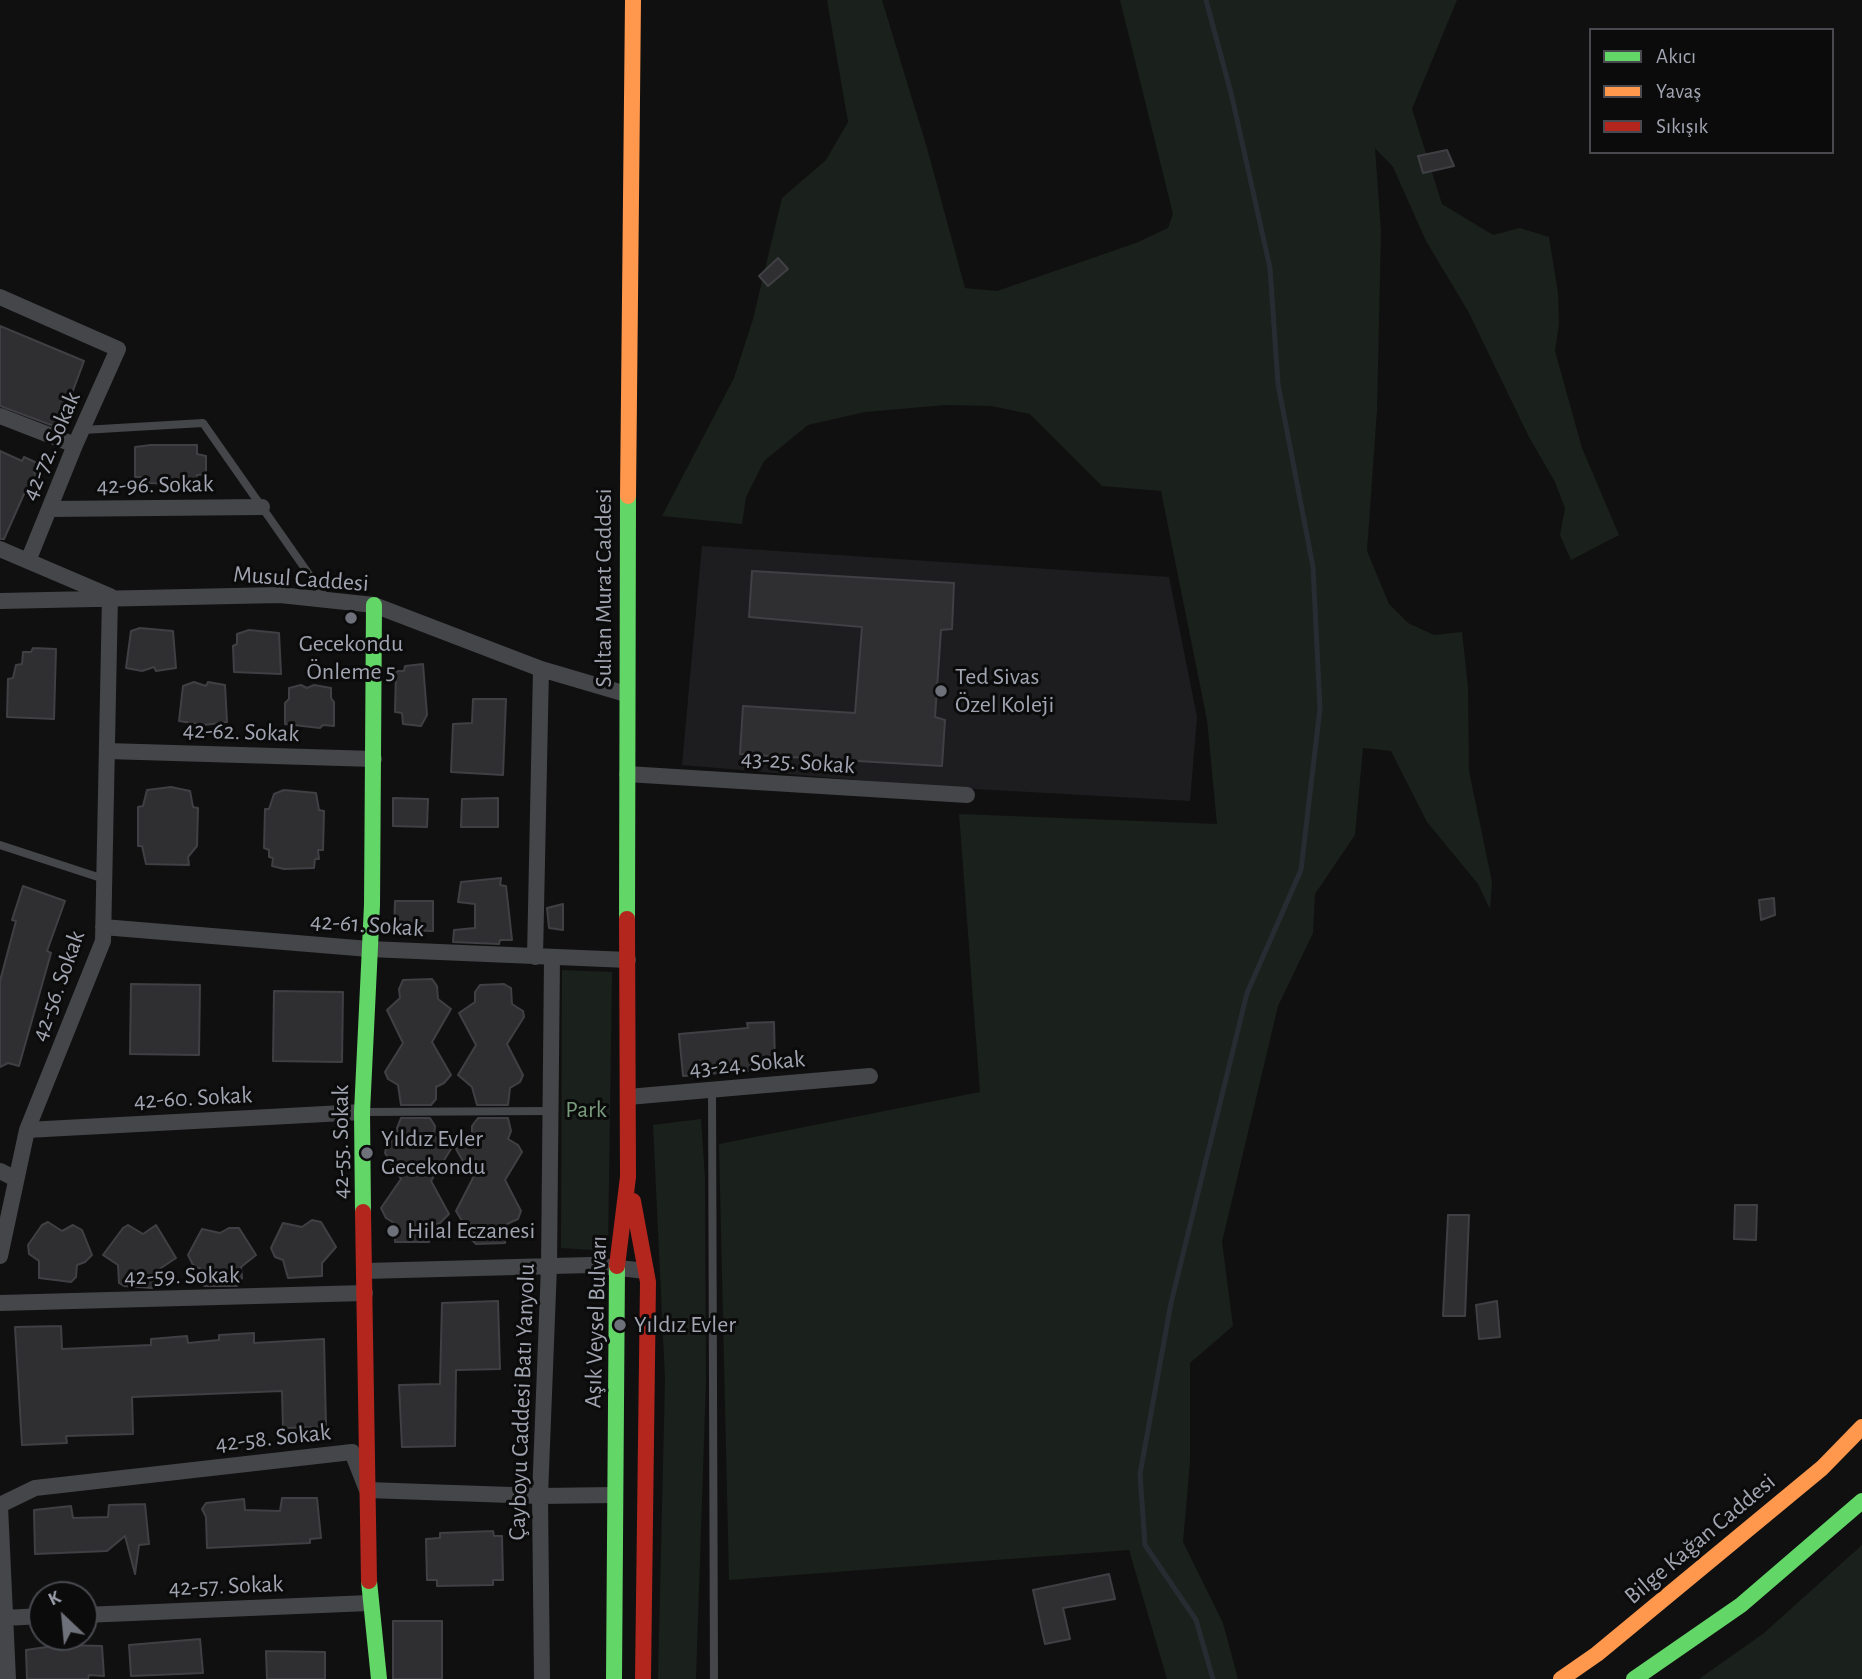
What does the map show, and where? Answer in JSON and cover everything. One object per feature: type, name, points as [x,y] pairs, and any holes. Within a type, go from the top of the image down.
[{"type":"street","name":"Sultan Murat Caddesi","points":[[628,1177],[626,694],[628,261],[633,0]]},
{"type":"street","name":"42-72. Sokak","points":[[0,297],[118,349],[28,561]]},
{"type":"street","points":[[0,416],[78,438]]},
{"type":"street","name":"42-96. Sokak","points":[[49,509],[262,507]]},
{"type":"street","points":[[0,549],[110,596]]},
{"type":"street","name":"Musul Caddesi","points":[[2,605],[110,596],[280,595],[374,605],[541,669],[626,694]]},
{"type":"street","name":"42-56. Sokak","points":[[0,1256],[27,1130],[103,941],[110,596]]},
{"type":"street","name":"42-55. Sokak","points":[[374,605],[374,759],[362,1112],[365,1271],[363,1388],[369,1603],[379,1679]]},
{"type":"street","points":[[535,957],[541,669]]},
{"type":"street","name":"42-62. Sokak","points":[[107,751],[374,759]]},
{"type":"street","name":"43-25. Sokak","points":[[627,774],[967,795]]},
{"type":"street","name":"42-61. Sokak","points":[[103,927],[369,948],[628,960]]},
{"type":"street","name":"Çayboyu Caddesi Batı Yanyolu","points":[[542,1679],[540,1496],[548,1266],[552,958]]},
{"type":"street","name":"43-24. Sokak","points":[[628,1097],[870,1076]]},
{"type":"street","name":"42-60. Sokak","points":[[27,1130],[362,1112]]},
{"type":"street","points":[[0,1171],[16,1179]]},
{"type":"street","name":"Aşık Veysel Bulvarı","points":[[614,1679],[617,1268],[628,1177]]},
{"type":"street","name":"Aşık Veysel Bulvarı","points":[[628,1177],[646,1271],[643,1679]]},
{"type":"street","points":[[365,1271],[548,1266],[646,1271]]},
{"type":"street","name":"42-59. Sokak","points":[[0,1303],[365,1293]]},
{"type":"street","name":"Bilge Kağan Caddesi","points":[[1561,1679],[1597,1654],[1822,1468],[1862,1427]]},
{"type":"street","name":"42-58. Sokak","points":[[0,1505],[35,1488],[352,1452],[367,1490]]},
{"type":"street","points":[[367,1490],[540,1496],[614,1495]]},
{"type":"street","points":[[1634,1679],[1741,1605],[1862,1501]]},
{"type":"street","points":[[0,1505],[8,1679]]},
{"type":"street","name":"42-57. Sokak","points":[[98,1614],[369,1603]]},
{"type":"street","points":[[5,1618],[28,1617]]},
{"type":"lane","points":[[78,438],[203,423],[327,600]]},
{"type":"lane","points":[[0,845],[104,879]]},
{"type":"lane","points":[[712,1090],[714,1679]]},
{"type":"lane","points":[[362,1112],[551,1111]]},
{"type":"shaded area","name":"Ted Sivas Özel Koleji","points":[[702,546],[1169,577],[1197,717],[1190,801],[939,787],[682,765]]},
{"type":"green space","points":[[827,0],[882,0],[927,148],[965,288],[997,291],[1136,243],[1168,228],[1173,214],[1120,0],[1457,0],[1412,109],[1442,204],[1493,235],[1520,228],[1549,237],[1558,293],[1559,324],[1555,351],[1582,448],[1619,535],[1571,560],[1560,535],[1565,508],[1555,482],[1529,437],[1468,311],[1426,241],[1393,167],[1375,148],[1381,231],[1377,410],[1367,551],[1389,604],[1408,623],[1434,635],[1462,632],[1468,687],[1469,771],[1492,882],[1490,909],[1478,884],[1427,822],[1391,751],[1363,748],[1355,835],[1315,894],[1313,933],[1278,1006],[1222,1242],[1233,1326],[1190,1363],[1190,1462],[1183,1542],[1223,1623],[1238,1679],[1167,1679],[1129,1550],[729,1580],[719,1144],[980,1092],[959,814],[1217,824],[1207,720],[1161,491],[1102,486],[1030,414],[991,406],[946,405],[865,412],[808,425],[764,461],[746,497],[742,524],[662,516],[734,378],[753,319],[782,198],[826,160],[848,122]]},
{"type":"green space","name":"Park","points":[[562,970],[612,972],[608,1251],[561,1248]]},
{"type":"green space","points":[[701,1119],[705,1178],[706,1380],[696,1679],[658,1679],[665,1379],[653,1125]]},
{"type":"green space","points":[[1862,1545],[1862,1679],[1699,1679],[1764,1633]]},
{"type":"building","points":[[1447,150],[1454,166],[1423,173],[1418,156]]},
{"type":"building","points":[[778,258],[788,269],[768,286],[759,276]]},
{"type":"building","points":[[0,326],[84,361],[59,428],[0,406]]},
{"type":"building","points":[[197,445],[197,454],[206,456],[206,474],[197,475],[195,484],[144,483],[145,477],[135,477],[135,447]]},
{"type":"building","points":[[0,451],[22,461],[24,457],[37,463],[34,472],[37,476],[24,494],[4,539],[0,539]]},
{"type":"building","points":[[752,571],[954,583],[952,629],[941,630],[935,717],[945,720],[942,766],[740,754],[743,706],[855,713],[862,627],[749,617]]},
{"type":"building","points":[[140,628],[173,631],[176,668],[156,671],[154,667],[142,671],[126,668],[131,631]]},
{"type":"building","points":[[249,630],[279,633],[281,674],[234,672],[233,646],[237,644],[237,634]]},
{"type":"building","points":[[33,648],[56,649],[54,719],[7,717],[8,679],[13,678],[16,665],[22,664],[23,652],[31,652]]},
{"type":"building","points":[[423,664],[427,715],[421,726],[403,724],[402,713],[395,712],[396,671],[404,671],[405,666]]},
{"type":"building","points":[[194,682],[206,686],[208,682],[225,685],[227,722],[204,725],[179,721],[183,686]]},
{"type":"building","points":[[301,685],[307,688],[314,685],[331,688],[334,726],[323,725],[320,728],[285,724],[285,703],[289,699],[289,688]]},
{"type":"building","points":[[473,699],[506,699],[503,775],[451,772],[453,724],[472,723]]},
{"type":"building","points":[[171,787],[190,791],[193,807],[198,808],[197,846],[188,857],[189,865],[146,864],[142,846],[138,846],[138,807],[143,806],[147,790]]},
{"type":"building","points":[[284,790],[316,793],[319,810],[324,811],[323,850],[318,850],[319,859],[315,859],[314,868],[284,869],[272,866],[273,858],[269,857],[269,850],[264,848],[265,809],[269,809],[274,794]]},
{"type":"building","points":[[393,798],[428,799],[427,827],[393,826]]},
{"type":"building","points":[[498,798],[498,827],[461,827],[462,799]]},
{"type":"building","points":[[501,878],[500,885],[506,886],[512,940],[500,940],[499,944],[453,942],[454,930],[475,928],[475,904],[458,902],[461,882]]},
{"type":"building","points":[[23,886],[65,901],[47,951],[51,953],[19,1066],[8,1063],[0,1067],[0,981],[16,921],[12,920]]},
{"type":"building","points":[[1774,898],[1775,915],[1761,920],[1759,900]]},
{"type":"building","points":[[395,901],[433,901],[433,931],[394,930]]},
{"type":"building","points":[[563,904],[563,930],[549,928],[547,908]]},
{"type":"building","points":[[432,979],[437,986],[438,999],[451,1009],[432,1042],[451,1075],[436,1087],[436,1099],[431,1105],[401,1105],[398,1085],[388,1079],[385,1072],[403,1043],[387,1010],[400,998],[399,989],[403,980]]},
{"type":"building","points":[[131,984],[200,985],[199,1055],[130,1054]]},
{"type":"building","points":[[504,984],[511,988],[512,1004],[523,1011],[524,1017],[507,1044],[523,1075],[520,1082],[510,1088],[508,1105],[477,1105],[472,1087],[458,1075],[476,1045],[459,1013],[475,1002],[475,992],[480,985]]},
{"type":"building","points":[[274,991],[343,992],[342,1062],[273,1061]]},
{"type":"building","points":[[774,1022],[775,1064],[756,1065],[756,1070],[683,1076],[679,1034],[748,1028],[747,1023]]},
{"type":"building","points":[[401,1118],[430,1118],[435,1126],[434,1136],[451,1149],[431,1181],[449,1214],[440,1223],[433,1225],[429,1242],[395,1242],[394,1223],[386,1218],[381,1208],[401,1179],[385,1153],[387,1144],[398,1137],[397,1128]]},
{"type":"building","points":[[478,1118],[508,1118],[511,1131],[508,1139],[518,1145],[522,1152],[505,1180],[521,1211],[518,1219],[507,1224],[505,1243],[476,1244],[470,1238],[470,1224],[462,1221],[456,1211],[473,1178],[456,1149],[472,1137],[472,1126]]},
{"type":"building","points":[[1735,1205],[1757,1205],[1756,1240],[1734,1239]]},
{"type":"building","points":[[1448,1215],[1469,1215],[1465,1316],[1443,1316]]},
{"type":"building","points":[[312,1220],[321,1222],[336,1247],[322,1263],[322,1276],[288,1278],[283,1260],[275,1257],[271,1248],[283,1223],[302,1227]]},
{"type":"building","points":[[48,1222],[62,1231],[73,1225],[82,1230],[92,1255],[77,1265],[76,1277],[71,1282],[39,1278],[39,1261],[29,1254],[28,1245],[42,1225]]},
{"type":"building","points":[[128,1225],[143,1234],[156,1225],[176,1258],[158,1270],[157,1282],[152,1288],[124,1286],[119,1283],[118,1265],[103,1255]]},
{"type":"building","points":[[229,1228],[239,1228],[256,1255],[241,1267],[242,1278],[237,1286],[204,1286],[201,1269],[193,1265],[188,1255],[202,1229],[220,1233]]},
{"type":"building","points":[[498,1301],[500,1369],[456,1370],[455,1446],[402,1447],[399,1385],[440,1384],[442,1303]]},
{"type":"building","points":[[1497,1301],[1500,1337],[1479,1339],[1476,1305]]},
{"type":"building","points":[[61,1326],[62,1349],[151,1345],[151,1339],[187,1336],[188,1343],[219,1340],[219,1335],[254,1333],[254,1343],[324,1339],[326,1427],[283,1428],[282,1391],[132,1397],[133,1434],[66,1436],[67,1443],[22,1445],[15,1327]]},
{"type":"building","points":[[282,1498],[317,1498],[321,1538],[310,1539],[310,1543],[207,1548],[206,1517],[202,1509],[206,1503],[244,1499],[245,1510],[280,1511]]},
{"type":"building","points":[[145,1504],[149,1544],[139,1545],[135,1574],[125,1536],[107,1551],[35,1554],[34,1510],[71,1506],[73,1518],[108,1517],[109,1505]]},
{"type":"building","points":[[493,1531],[494,1536],[502,1536],[503,1580],[493,1580],[493,1585],[437,1586],[437,1580],[427,1580],[426,1539],[440,1538],[440,1533]]},
{"type":"building","points":[[1109,1574],[1115,1599],[1063,1608],[1070,1639],[1045,1644],[1033,1590]]},
{"type":"building","points":[[393,1621],[442,1621],[442,1679],[393,1679]]},
{"type":"building","points":[[200,1639],[203,1673],[131,1676],[129,1645]]},
{"type":"building","points":[[98,1646],[102,1646],[104,1676],[89,1675],[88,1679],[27,1679],[26,1650],[98,1651]]},
{"type":"building","points":[[266,1651],[325,1652],[325,1679],[267,1679]]},
{"type":"waterway","points":[[1206,0],[1232,97],[1270,268],[1278,384],[1313,567],[1320,708],[1301,870],[1247,993],[1171,1303],[1140,1474],[1145,1545],[1196,1620],[1213,1679]]},
{"type":"traffic: fast","points":[[627,919],[628,496]]},
{"type":"traffic: fast","points":[[363,1212],[362,1112],[372,905],[374,605]]},
{"type":"traffic: fast","points":[[614,1679],[617,1266]]},
{"type":"traffic: fast","points":[[1634,1679],[1741,1605],[1862,1501]]},
{"type":"traffic: fast","points":[[369,1581],[379,1679]]},
{"type":"traffic: slow","points":[[628,496],[633,0]]},
{"type":"traffic: slow","points":[[1561,1679],[1597,1654],[1822,1468],[1862,1427]]},
{"type":"traffic: jam","points":[[617,1266],[628,1177],[627,919]]},
{"type":"traffic: jam","points":[[633,1201],[648,1282],[643,1679]]},
{"type":"traffic: jam","points":[[363,1212],[369,1581]]},
{"type":"place","name":"Gecekondu Önleme 5","points":[[351,618]]},
{"type":"place","name":"Ted Sivas Özel Koleji","points":[[941,691]]},
{"type":"place","name":"Yıldız Evler Gecekondu","points":[[367,1153]]},
{"type":"place","name":"Hilal Eczanesi","points":[[393,1231]]},
{"type":"place","name":"Yıldız Evler","points":[[620,1325]]}]
